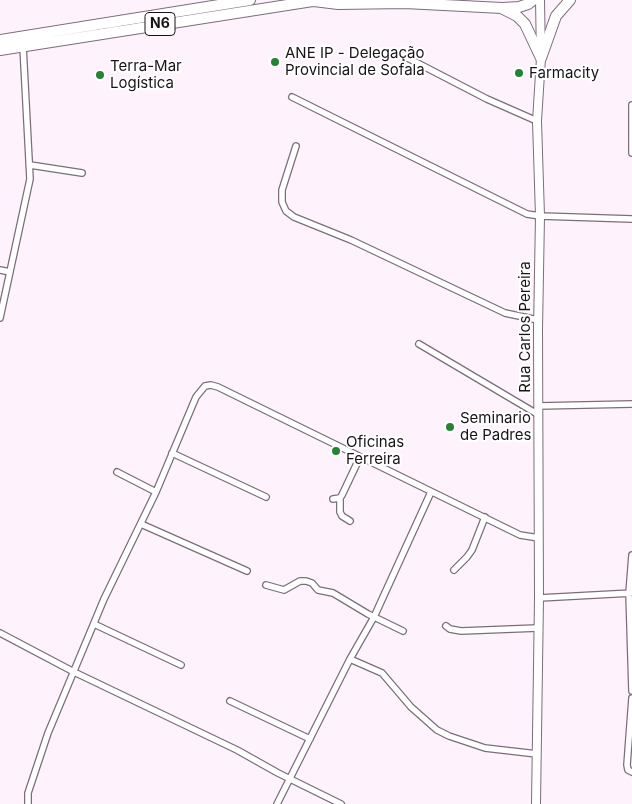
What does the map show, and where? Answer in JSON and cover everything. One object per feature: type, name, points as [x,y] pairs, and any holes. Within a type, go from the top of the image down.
[{"type":"highway","name":"N6","points":[[0,40],[250,0]]},
{"type":"highway","name":"N6","points":[[0,50],[317,0]]},
{"type":"highway","points":[[317,0],[338,4],[405,3],[502,8],[519,7],[533,0]]},
{"type":"highway","points":[[558,0],[566,0]]},
{"type":"highway","points":[[541,58],[556,16],[570,0]]},
{"type":"highway","points":[[502,8],[525,24],[541,58]]},
{"type":"main road","name":"Rua Carlos Pereira","points":[[536,804],[539,598],[538,320],[540,216],[537,121],[541,58],[540,0]]},
{"type":"street","points":[[0,318],[30,179],[23,46]]},
{"type":"street","points":[[398,53],[487,99],[537,121]]},
{"type":"street","points":[[292,96],[521,212],[540,216],[632,219]]},
{"type":"street","points":[[632,106],[632,153]]},
{"type":"street","points":[[296,146],[282,190],[282,202],[286,210],[294,217],[351,240],[505,313],[538,320]]},
{"type":"street","points":[[30,165],[82,173]]},
{"type":"street","points":[[0,270],[10,272]]},
{"type":"street","points":[[419,344],[539,416]]},
{"type":"street","points":[[28,804],[28,794],[42,750],[104,599],[156,492],[196,397],[204,386],[218,387],[520,535],[539,538]]},
{"type":"street","points":[[538,406],[632,404]]},
{"type":"street","points":[[172,453],[266,497]]},
{"type":"street","points":[[350,522],[342,516],[336,499],[347,487],[351,473],[360,458]]},
{"type":"street","points":[[117,472],[156,492]]},
{"type":"street","points":[[277,804],[350,660],[374,617],[431,492]]},
{"type":"street","points":[[454,570],[472,550],[485,517]]},
{"type":"street","points":[[141,524],[247,571]]},
{"type":"street","points":[[632,555],[632,691]]},
{"type":"street","points":[[266,585],[284,590],[300,580],[312,583],[318,590],[333,593],[374,617],[403,631]]},
{"type":"street","points":[[539,598],[631,593]]},
{"type":"street","points":[[94,624],[181,666]]},
{"type":"street","points":[[446,626],[450,630],[461,631],[538,628]]},
{"type":"street","points":[[0,633],[74,672],[237,750],[341,804]]},
{"type":"street","points":[[350,660],[382,673],[411,707],[437,730],[486,748],[537,754]]},
{"type":"street","points":[[632,698],[627,765],[628,770],[632,772]]},
{"type":"street","points":[[230,701],[310,739]]},
{"type":"place","name":"ANE IP - Delegação Provincial de Sofala","points":[[275,62]]},
{"type":"place","name":"Farmacity","points":[[519,73]]},
{"type":"place","name":"Terra-Mar Logística","points":[[100,75]]},
{"type":"place","name":"Seminario de Padres","points":[[450,427]]},
{"type":"place","name":"Oficinas Ferreira","points":[[336,451]]}]
